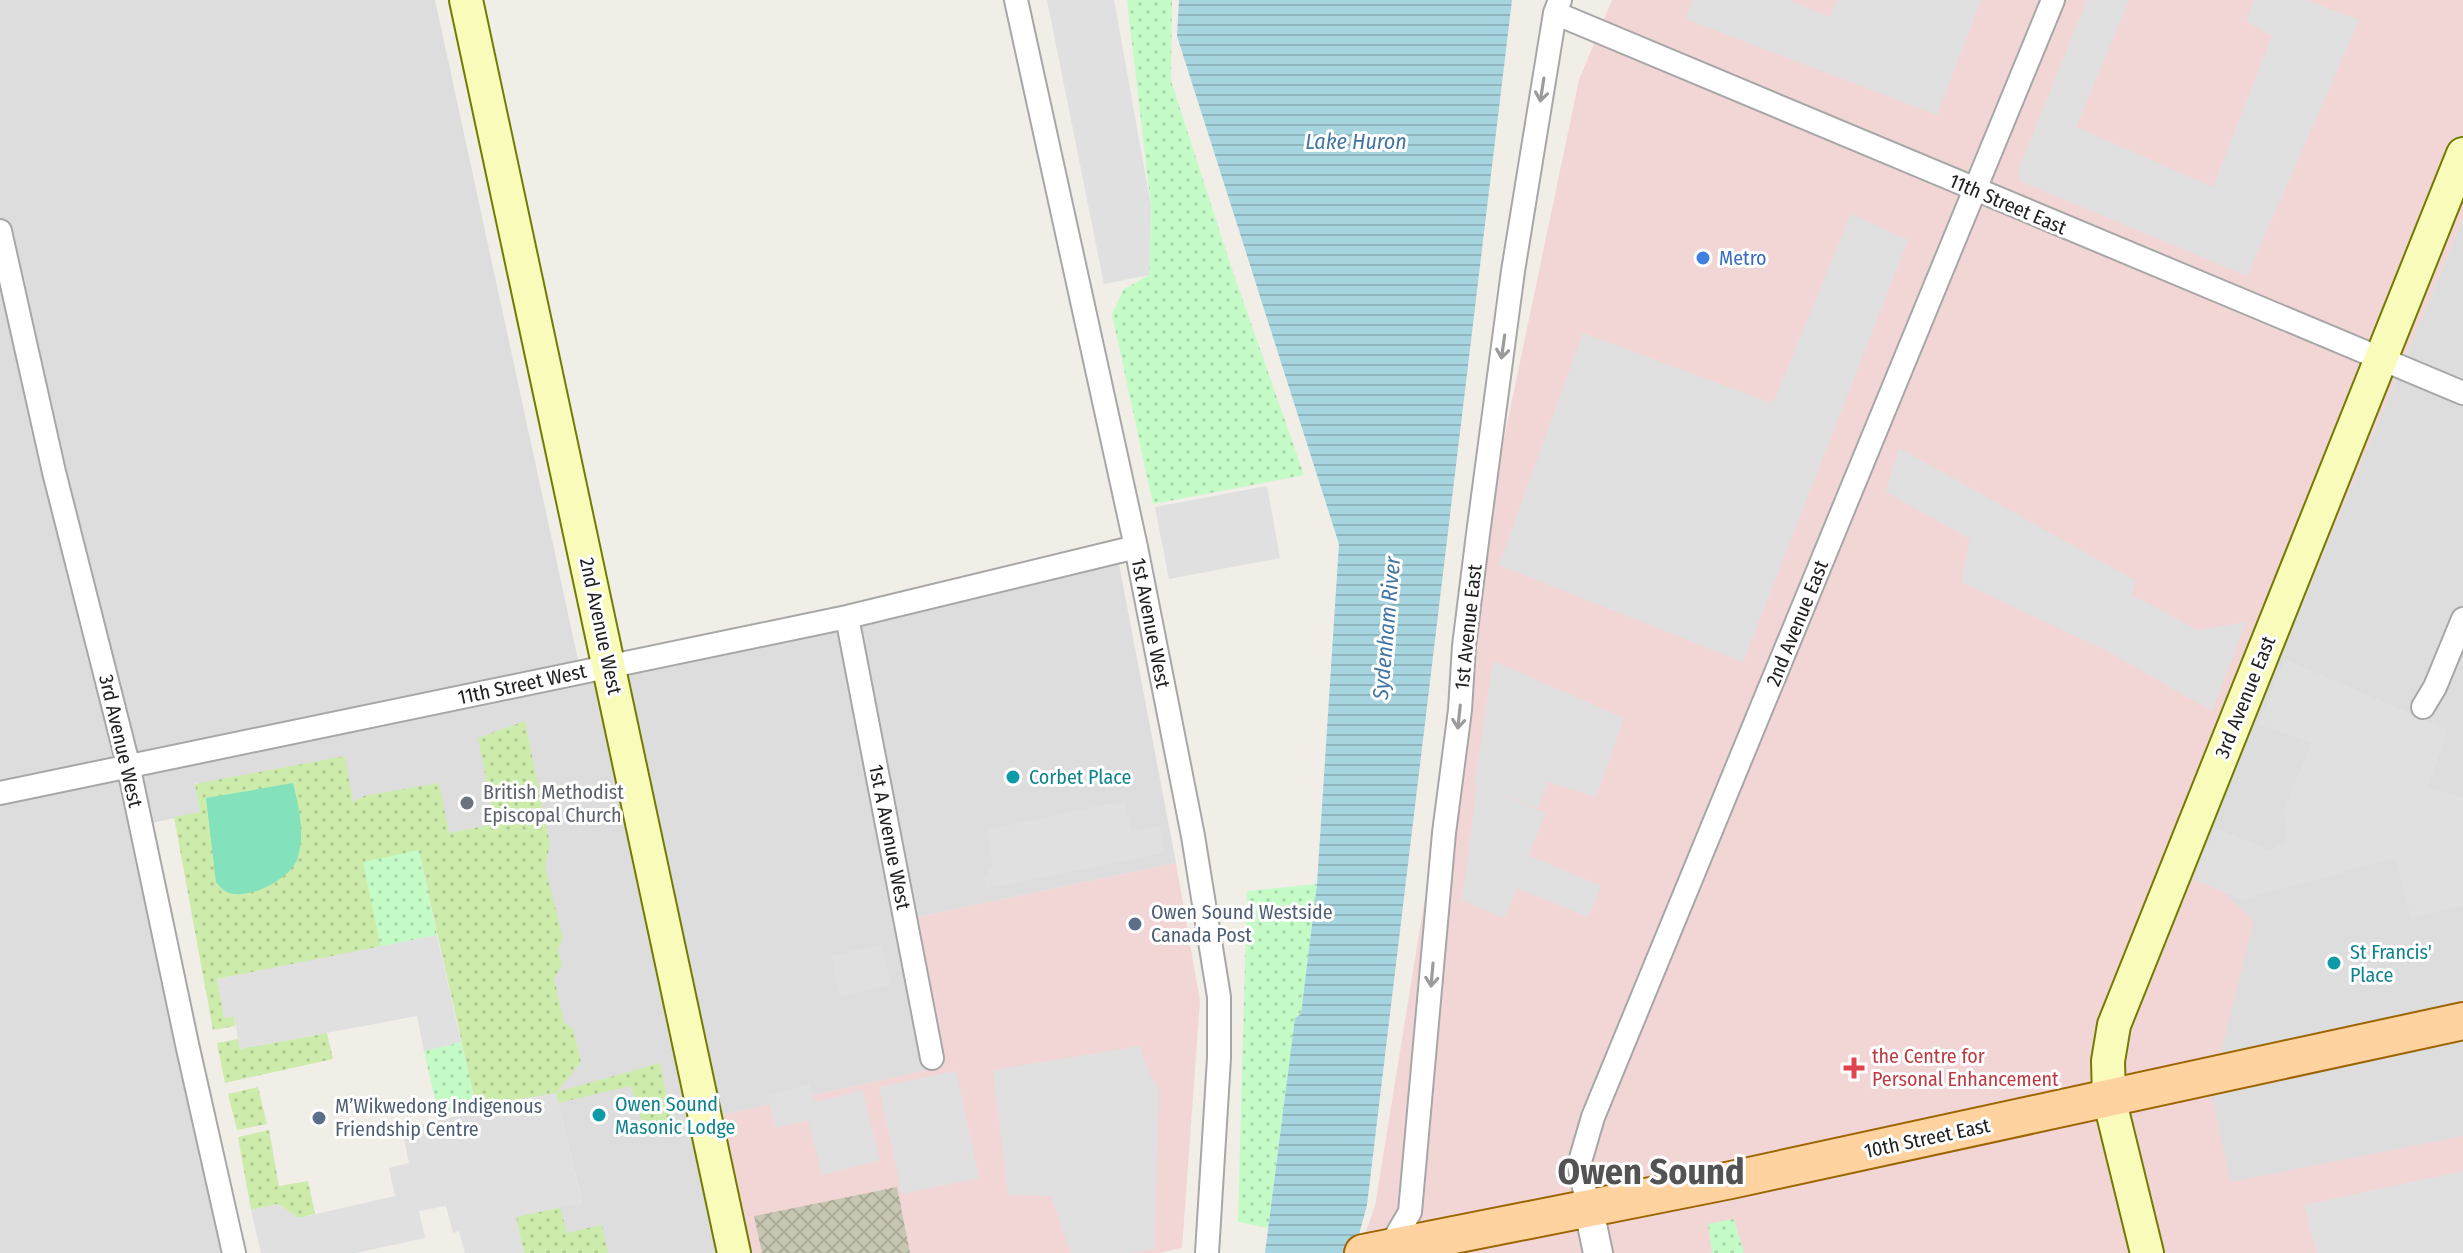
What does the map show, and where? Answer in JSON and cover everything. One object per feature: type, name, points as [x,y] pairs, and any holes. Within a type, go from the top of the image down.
[{"type":"main road","name":"2nd Avenue West","points":[[466,0],[734,1253]]},
{"type":"main road","name":"3rd Avenue East","points":[[2147,1253],[2109,1098],[2108,1061],[2114,1025],[2463,154]]},
{"type":"main road","name":"10th Street East","points":[[1381,1251],[1589,1210],[2463,1021]]},
{"type":"street","name":"1st Avenue West","points":[[1016,0],[1136,547],[1193,836],[1219,997],[1219,1058],[1207,1253]]},
{"type":"street","name":"2nd Avenue East","points":[[1598,1253],[1579,1165],[1593,1117],[2053,0]]},
{"type":"street","name":"11th Street East","points":[[1558,7],[1975,191],[2463,393]]},
{"type":"street","name":"1st Avenue East","points":[[1381,1251],[1410,1212],[1444,833],[1474,562],[1513,271],[1558,7]]},
{"type":"street","name":"3rd Avenue West","points":[[0,231],[54,472],[128,764],[234,1253]]},
{"type":"street","name":"11th Street West","points":[[0,793],[847,617],[1136,547]]},
{"type":"street","name":"1st A Avenue West","points":[[847,617],[932,1058]]},
{"type":"street","points":[[2423,707],[2435,687],[2463,619]]},
{"type":"shaded area","points":[[0,0],[435,0],[583,683],[1119,564],[1176,863],[918,917],[943,1067],[722,1115],[750,1253],[524,1253],[515,1217],[582,1202],[556,1094],[476,1106],[419,851],[195,783],[200,812],[130,828],[223,1253],[0,1253]]},
{"type":"shaded area","points":[[1047,0],[1114,0],[1151,206],[1149,275],[1104,284]]},
{"type":"shaded area","points":[[1612,0],[2463,0],[2463,218],[2194,865],[2254,921],[2211,1093],[2231,1182],[2463,1136],[2463,1253],[1358,1253],[1375,1206],[1483,539],[1579,80]]},
{"type":"shaded area","points":[[1693,0],[1789,0],[1830,17],[1837,0],[1981,0],[1937,115],[1686,19]]},
{"type":"shaded area","points":[[2087,0],[2129,0],[2076,127],[2213,187],[2272,36],[2246,21],[2254,0],[2306,0],[2359,20],[2247,276],[2020,181],[2019,169]]},
{"type":"shaded area","points":[[1851,214],[1908,240],[1743,662],[1499,565],[1583,333],[1768,402],[1774,401]]},
{"type":"shaded area","points":[[2463,218],[2463,1253],[1704,1194],[2194,865]]},
{"type":"shaded area","points":[[1899,448],[2136,581],[2132,595],[2198,630],[2246,622],[2212,711],[2107,651],[1961,582],[1970,539],[1886,492]]},
{"type":"shaded area","points":[[1267,486],[1280,558],[1169,579],[1155,507]]},
{"type":"shaded area","points":[[2285,659],[2448,730],[2428,787],[2463,798],[2463,906],[2411,918],[2395,858],[2242,900],[2193,879],[2215,828],[2270,850],[2287,842],[2284,810],[2311,743],[2258,724]]},
{"type":"shaded area","points":[[1493,661],[1624,718],[1596,797],[1548,782],[1538,808],[1480,785],[1546,813],[1528,855],[1601,886],[1588,917],[1517,888],[1504,918],[1462,900]]},
{"type":"shaded area","points":[[1125,803],[1132,831],[1159,826],[1164,853],[985,889],[984,877],[993,867],[987,830],[1106,804]]},
{"type":"shaded area","points":[[1176,863],[1200,1001],[1182,1248],[1159,1253],[750,1253],[722,1115],[942,1067],[918,917]]},
{"type":"shaded area","points":[[437,935],[461,1042],[424,1051],[417,1016],[240,1049],[234,1016],[224,1018],[217,979]]},
{"type":"shaded area","points":[[882,944],[891,985],[840,997],[831,956]]},
{"type":"shaded area","points":[[1140,1046],[1159,1091],[1154,1249],[1132,1253],[1071,1253],[1051,1196],[1008,1195],[993,1070]]},
{"type":"shaded area","points":[[956,1071],[979,1178],[902,1194],[879,1087]]},
{"type":"shaded area","points":[[809,1084],[815,1102],[862,1090],[880,1160],[822,1175],[808,1120],[776,1128],[767,1095]]},
{"type":"shaded area","points":[[556,1093],[582,1203],[516,1217],[524,1253],[465,1253],[459,1231],[453,1233],[446,1206],[419,1211],[425,1238],[356,1253],[261,1253],[251,1210],[278,1204],[299,1218],[395,1196],[389,1168],[409,1163],[402,1129]]},
{"type":"shaded area","points":[[2463,1171],[2463,1253],[2317,1253],[2304,1205]]},
{"type":"shaded area","points":[[897,1187],[910,1253],[762,1253],[754,1216]]},
{"type":"green space","points":[[1127,0],[1172,0],[1171,81],[1304,475],[1153,504],[1112,314],[1123,290],[1149,275],[1151,206]]},
{"type":"green space","points":[[525,721],[550,844],[545,867],[563,938],[558,949],[562,966],[554,978],[564,1022],[573,1029],[581,1062],[557,1092],[660,1063],[672,1123],[644,1129],[631,1086],[558,1103],[556,1093],[476,1106],[419,851],[364,863],[381,947],[217,979],[225,1018],[234,1016],[235,1026],[213,1030],[174,817],[200,812],[195,784],[345,756],[353,802],[364,796],[439,783],[449,833],[495,824],[478,738]]},
{"type":"green space","points":[[293,783],[301,829],[300,848],[294,865],[267,887],[244,894],[224,890],[216,882],[206,798]]},
{"type":"green space","points":[[419,850],[437,935],[381,947],[363,862]]},
{"type":"green space","points":[[1317,884],[1301,1014],[1295,1019],[1268,1228],[1238,1222],[1247,891]]},
{"type":"green space","points":[[327,1033],[333,1059],[225,1083],[217,1043],[238,1039],[240,1049]]},
{"type":"green space","points":[[461,1042],[476,1106],[438,1114],[424,1051]]},
{"type":"green space","points":[[258,1087],[267,1124],[237,1130],[228,1094]]},
{"type":"green space","points":[[269,1130],[279,1186],[308,1181],[315,1214],[299,1218],[278,1204],[251,1210],[238,1137]]},
{"type":"green space","points":[[560,1207],[567,1233],[602,1225],[608,1253],[524,1253],[515,1217]]},
{"type":"green space","points":[[1734,1219],[1744,1253],[1712,1253],[1708,1224]]},
{"type":"water","name":"Lake Huron","points":[[1179,0],[1512,0],[1367,1205],[1354,1253],[1265,1253],[1295,1018],[1301,1014],[1317,884],[1339,544],[1177,36]]},
{"type":"place","name":"Metro","points":[[1703,258]]},
{"type":"place","name":"Corbet Place","points":[[1013,777]]},
{"type":"place","name":"British Methodist Episcopal Church","points":[[467,803]]},
{"type":"place","name":"Owen Sound Westside Canada Post","points":[[1135,924]]},
{"type":"place","name":"St Francis' Place","points":[[2334,963]]},
{"type":"place","name":"the Centre for Personal Enhancement","points":[[1854,1068]]},
{"type":"place","name":"Owen Sound Masonic Lodge","points":[[599,1115]]},
{"type":"place","name":"M’Wikwedong Indigenous Friendship Centre","points":[[319,1118]]},
{"type":"district","name":"Owen Sound","points":[[1651,1171]]},
{"type":"water label","name":"Sydenham River","points":[[1386,628]]}]
